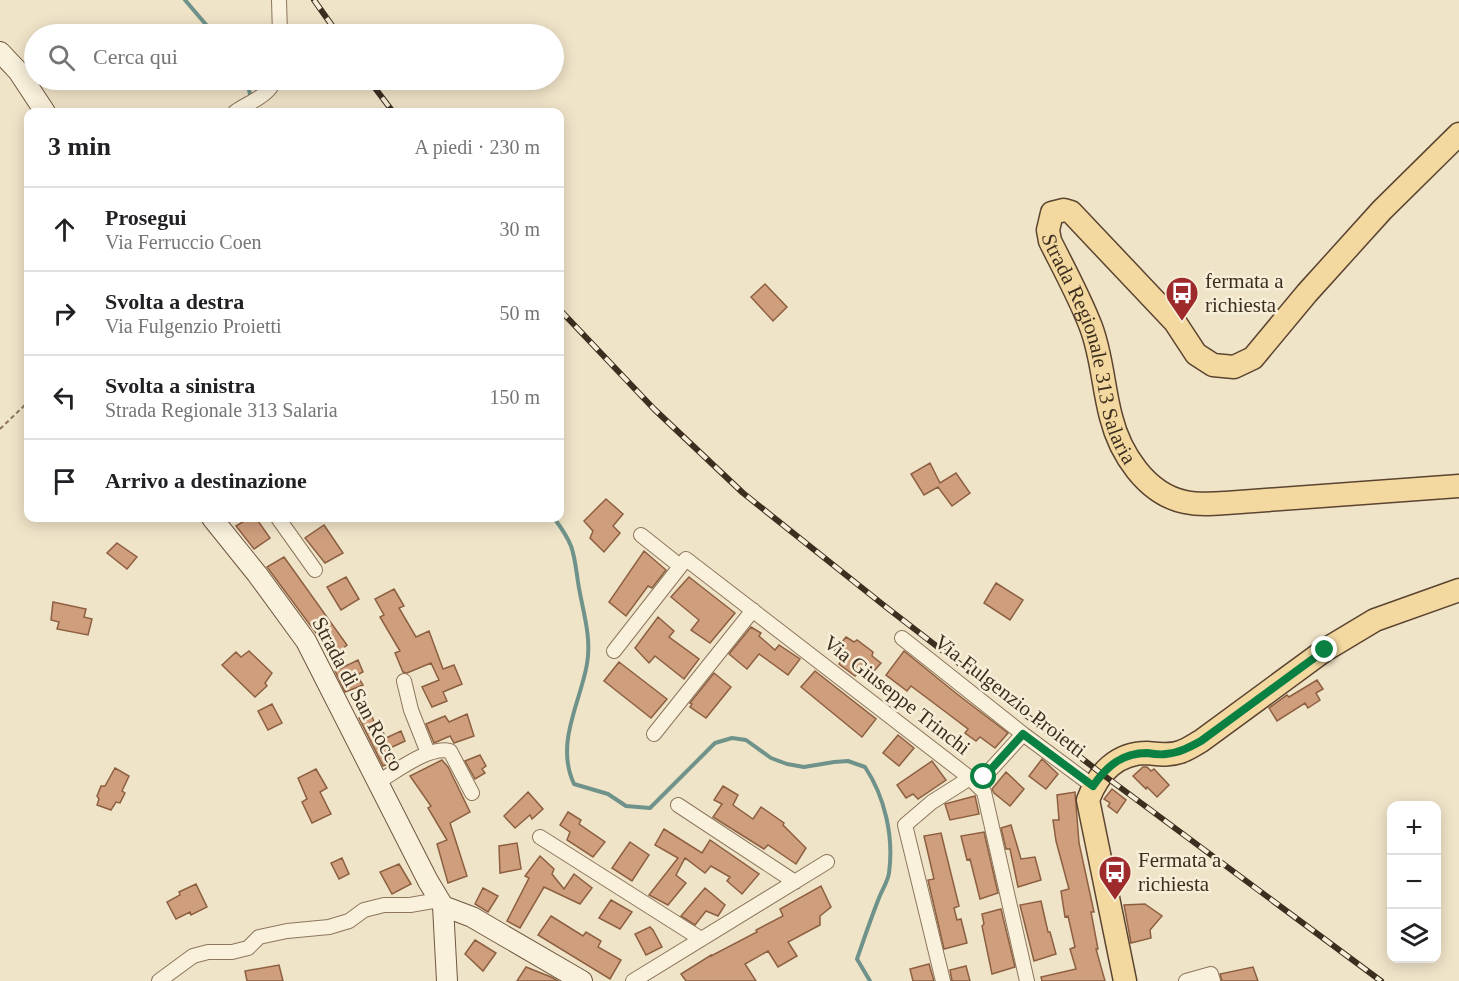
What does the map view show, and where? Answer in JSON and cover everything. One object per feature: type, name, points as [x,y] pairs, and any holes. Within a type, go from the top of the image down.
[{"type":"main road","points":[[0,52],[24,80]]},
{"type":"main road","points":[[31,90],[42,108]]},
{"type":"main road","name":"Strada Regionale 313 Salaria","points":[[1459,134],[1383,210],[1307,293],[1253,358],[1234,366],[1213,365],[1196,354],[1175,322],[1071,212],[1064,210],[1052,213],[1048,230],[1050,241],[1091,327],[1111,417],[1119,440],[1144,479],[1164,495],[1183,502],[1200,504],[1459,486]]},
{"type":"main road","name":"Strada di San Rocco","points":[[219,522],[306,641],[441,903]]},
{"type":"main road","points":[[1125,981],[1088,800],[1093,786],[1102,774],[1114,762],[1130,754],[1165,755],[1180,752],[1201,741],[1325,650],[1375,620],[1459,590]]},
{"type":"main road","points":[[447,981],[441,903],[472,917],[582,981]]},
{"type":"street","points":[[279,0],[280,24]]},
{"type":"street","points":[[241,108],[267,90]]},
{"type":"street","points":[[281,522],[315,570]]},
{"type":"street","name":"Via Giuseppe Trinchi","points":[[641,535],[753,610],[970,778],[984,792],[1027,981]]},
{"type":"street","points":[[614,651],[683,562]]},
{"type":"street","points":[[654,734],[753,610]]},
{"type":"street","name":"Via Fulgenzio Proietti","points":[[902,638],[1093,786]]},
{"type":"street","points":[[404,681],[411,710],[428,753]]},
{"type":"street","points":[[943,981],[905,825],[932,802],[970,778],[984,777],[1023,734]]},
{"type":"street","points":[[378,782],[428,753],[441,749],[450,751],[471,792]]},
{"type":"street","points":[[678,805],[795,882]]},
{"type":"street","points":[[540,837],[701,939]]},
{"type":"street","points":[[633,981],[827,862]]},
{"type":"street","points":[[159,981],[193,956],[248,948],[259,938],[286,931],[329,927],[349,921],[364,910],[384,905],[441,903]]},
{"type":"street","points":[[1186,981],[1211,974],[1213,981]]},
{"type":"path","points":[[0,429],[24,406]]},
{"type":"building","points":[[765,284],[787,307],[773,321],[751,297]]},
{"type":"building","points":[[930,463],[940,483],[956,473],[970,493],[952,506],[938,487],[924,495],[911,474]]},
{"type":"building","points":[[606,499],[623,514],[613,526],[620,533],[604,552],[590,538],[593,531],[584,521]]},
{"type":"building","points":[[242,522],[259,522],[270,538],[254,549],[236,526]]},
{"type":"building","points":[[324,525],[343,553],[325,563],[305,538]]},
{"type":"building","points":[[117,543],[137,557],[127,569],[107,553]]},
{"type":"building","points":[[644,551],[666,570],[652,588],[648,586],[626,616],[609,602]]},
{"type":"building","points":[[284,557],[347,645],[333,656],[267,567]]},
{"type":"building","points":[[346,577],[359,599],[341,610],[327,587]]},
{"type":"building","points":[[689,577],[735,613],[710,643],[691,630],[699,620],[671,597]]},
{"type":"building","points":[[996,583],[1023,600],[1010,620],[984,603]]},
{"type":"building","points":[[394,589],[404,606],[399,608],[416,637],[429,631],[443,669],[454,665],[462,684],[443,692],[447,701],[432,707],[422,687],[439,680],[431,663],[407,673],[403,672],[395,653],[400,651],[380,617],[384,615],[375,599]]},
{"type":"building","points":[[53,602],[86,609],[84,617],[92,619],[88,635],[57,629],[59,622],[51,620]]},
{"type":"building","points":[[658,617],[674,631],[669,637],[699,659],[684,679],[655,656],[649,663],[635,648]]},
{"type":"building","points":[[751,627],[761,633],[759,636],[775,650],[779,645],[800,659],[788,675],[759,654],[747,669],[729,654]]},
{"type":"building","points":[[846,637],[854,642],[857,640],[873,652],[872,656],[881,663],[867,679],[859,672],[855,676],[839,664],[842,659],[832,654]]},
{"type":"building","points":[[249,651],[272,673],[265,683],[267,686],[255,697],[222,665],[236,652],[241,657]]},
{"type":"building","points":[[904,651],[1008,733],[995,748],[980,737],[976,741],[965,733],[968,729],[911,686],[907,691],[886,675]]},
{"type":"building","points":[[358,660],[363,672],[357,675],[363,685],[345,692],[335,671]]},
{"type":"building","points":[[619,662],[667,699],[651,718],[604,681]]},
{"type":"building","points":[[815,671],[876,719],[862,737],[801,687]]},
{"type":"building","points":[[714,673],[731,687],[706,718],[690,707],[692,704],[690,703]]},
{"type":"building","points":[[1317,680],[1323,689],[1316,693],[1320,700],[1308,708],[1305,703],[1277,721],[1269,708],[1287,695],[1289,697]]},
{"type":"building","points":[[272,704],[282,723],[268,730],[258,711]]},
{"type":"building","points":[[371,712],[376,730],[381,728],[386,738],[401,731],[405,741],[388,749],[393,762],[383,766],[359,718]]},
{"type":"building","points":[[467,714],[474,736],[454,743],[450,736],[434,743],[426,724],[445,716],[449,722]]},
{"type":"building","points":[[898,735],[914,748],[899,766],[883,753]]},
{"type":"building","points":[[480,755],[486,766],[482,769],[485,773],[475,779],[465,761]]},
{"type":"building","points":[[1042,759],[1058,774],[1046,789],[1029,776]]},
{"type":"building","points":[[442,760],[448,767],[470,812],[450,823],[467,876],[448,883],[437,844],[447,840],[428,808],[431,806],[410,776]]},
{"type":"building","points":[[932,761],[946,780],[918,799],[913,794],[906,798],[897,785]]},
{"type":"building","points":[[1143,767],[1151,771],[1154,769],[1169,785],[1157,797],[1133,776]]},
{"type":"building","points":[[115,768],[129,776],[122,791],[125,793],[120,803],[116,802],[111,810],[97,805],[99,799],[97,796],[101,786],[105,786]]},
{"type":"building","points":[[316,769],[327,788],[320,792],[331,814],[312,823],[302,802],[307,799],[298,778]]},
{"type":"building","points":[[1006,772],[1024,789],[1010,806],[992,789]]},
{"type":"building","points":[[723,786],[738,795],[733,805],[753,819],[761,807],[784,823],[783,825],[806,848],[796,864],[768,845],[764,849],[713,817],[722,804],[714,800]]},
{"type":"building","points":[[1112,789],[1126,800],[1117,813],[1108,806],[1110,803],[1104,799]]},
{"type":"building","points":[[528,792],[543,809],[532,819],[530,815],[515,828],[504,816]]},
{"type":"building","points":[[1075,792],[1079,843],[1094,912],[1091,912],[1098,949],[1096,949],[1105,981],[1042,981],[1041,977],[1076,969],[1070,949],[1075,947],[1068,916],[1065,917],[1061,891],[1069,889],[1056,841],[1053,820],[1059,820],[1057,795]]},
{"type":"building","points":[[975,796],[979,814],[950,820],[945,804]]},
{"type":"building","points":[[568,812],[581,820],[579,824],[605,842],[593,857],[567,840],[570,832],[560,825]]},
{"type":"building","points":[[1011,825],[1021,859],[1035,857],[1041,880],[1018,887],[1010,849],[1006,849],[1001,828]]},
{"type":"building","points":[[664,829],[702,853],[710,840],[759,874],[742,894],[727,881],[730,877],[711,866],[705,873],[685,858],[676,875],[686,883],[668,905],[649,895],[678,858],[655,845]]},
{"type":"building","points":[[984,832],[998,893],[980,899],[970,859],[967,860],[961,836]]},
{"type":"building","points":[[941,833],[959,906],[954,908],[957,920],[961,919],[967,943],[944,949],[928,880],[934,879],[924,836]]},
{"type":"building","points":[[630,842],[649,855],[632,881],[612,868]]},
{"type":"building","points":[[517,843],[521,869],[500,873],[499,846]]},
{"type":"building","points":[[540,856],[554,869],[552,874],[564,889],[574,874],[592,888],[580,904],[544,887],[520,928],[507,921],[529,878],[525,876]]},
{"type":"building","points":[[342,858],[349,874],[339,879],[331,863]]},
{"type":"building","points":[[399,864],[411,884],[392,894],[380,872]]},
{"type":"building","points":[[196,884],[207,907],[176,919],[167,902],[180,895],[179,892]]},
{"type":"building","points":[[821,886],[831,907],[820,916],[820,925],[788,942],[797,956],[778,967],[768,951],[745,964],[756,981],[686,981],[681,974],[783,916],[780,909]]},
{"type":"building","points":[[483,888],[498,896],[488,912],[475,904]]},
{"type":"building","points":[[705,888],[725,905],[718,916],[706,911],[695,925],[681,916]]},
{"type":"building","points":[[611,900],[632,912],[620,929],[599,918]]},
{"type":"building","points":[[1041,901],[1056,954],[1034,961],[1020,905]]},
{"type":"building","points":[[1145,904],[1162,916],[1150,930],[1151,938],[1131,943],[1124,905]]},
{"type":"building","points":[[1001,909],[1015,967],[992,974],[982,926],[984,924],[982,914]]},
{"type":"building","points":[[551,916],[583,936],[586,932],[601,941],[598,947],[621,960],[610,979],[538,935]]},
{"type":"building","points":[[650,927],[662,947],[646,955],[635,934]]},
{"type":"building","points":[[475,940],[496,953],[483,971],[465,954]]},
{"type":"building","points":[[929,964],[934,981],[913,981],[910,969]]},
{"type":"building","points":[[279,965],[283,981],[247,981],[245,971]]},
{"type":"building","points":[[966,966],[970,981],[952,981],[950,970]]},
{"type":"building","points":[[526,967],[551,977],[558,981],[517,981]]},
{"type":"building","points":[[1253,967],[1258,981],[1222,981],[1220,974]]},
{"type":"waterway","points":[[185,0],[205,24]]},
{"type":"waterway","points":[[249,90],[251,99]]},
{"type":"waterway","points":[[557,522],[572,550],[588,643],[584,679],[568,739],[567,754],[574,784],[608,794],[626,806],[650,808],[715,743],[732,738],[746,740],[771,758],[787,764],[804,767],[848,761],[865,767],[883,804],[890,845],[888,876],[857,959],[870,981]]},
{"type":"railway","points":[[314,0],[331,24]]},
{"type":"railway","points":[[376,90],[390,108]]},
{"type":"railway","points":[[564,314],[654,409],[743,493],[1102,774],[1381,981]]},
{"type":"place","name":"fermata a richiesta","points":[[1182,322]]},
{"type":"place","name":"Fermata a richiesta","points":[[1115,901]]},
{"type":"route","points":[[984,777],[1023,734],[1093,786],[1114,762],[1130,754],[1165,755],[1180,752],[1201,741],[1325,650]]}]
